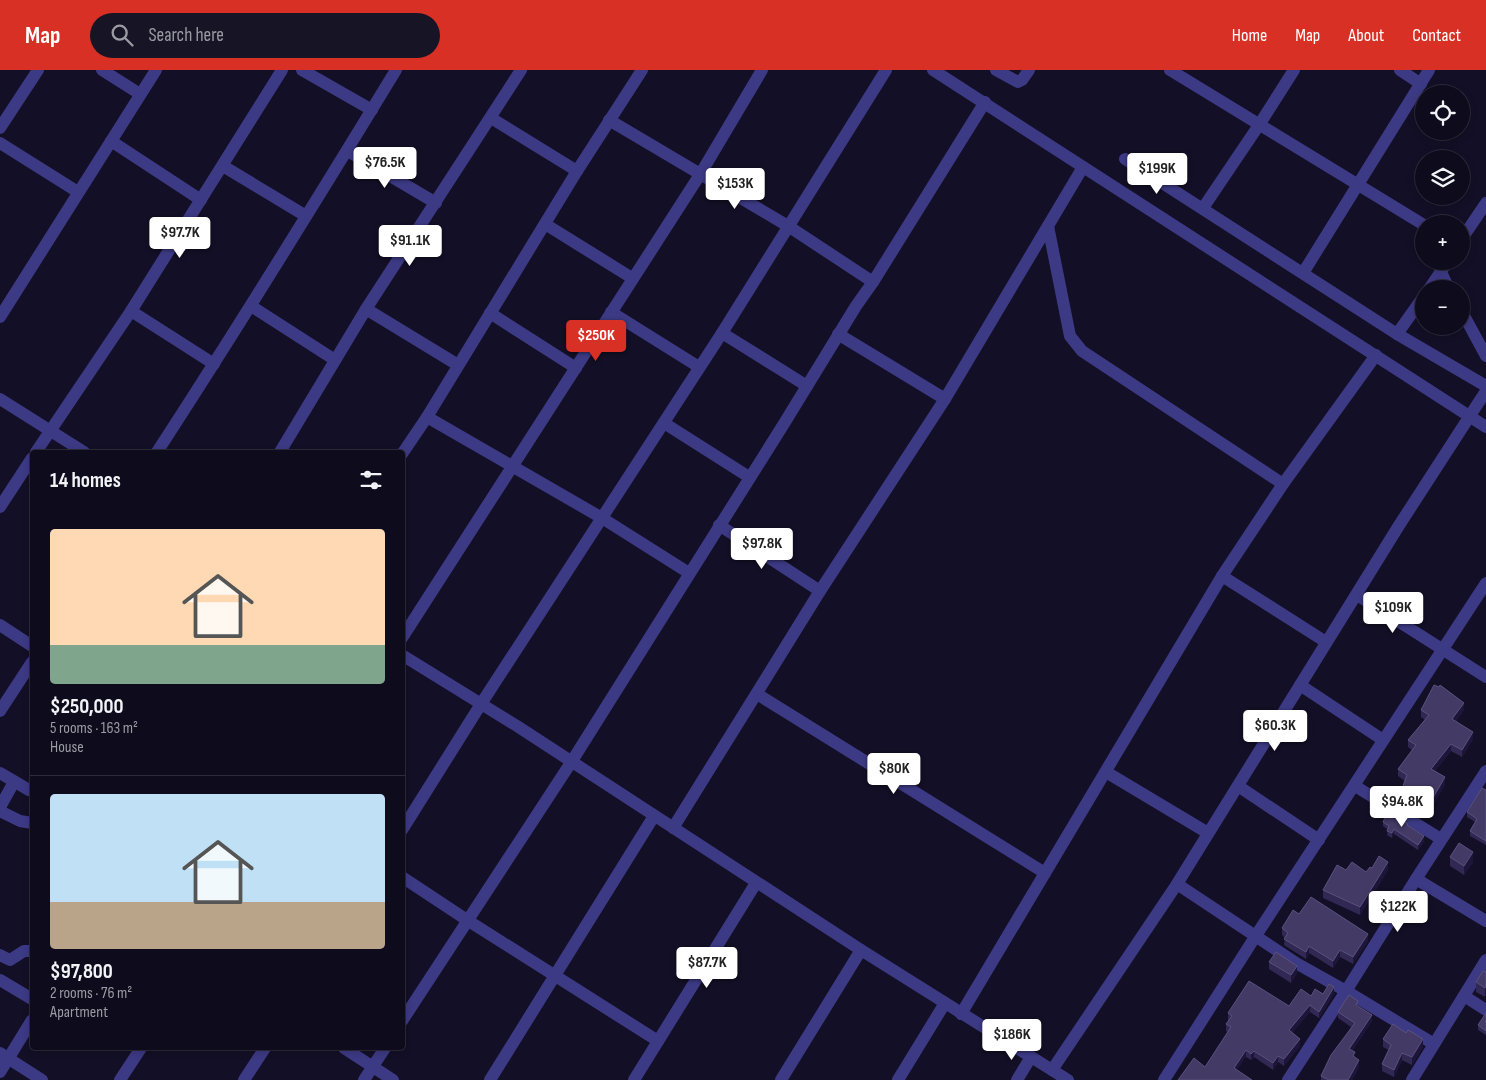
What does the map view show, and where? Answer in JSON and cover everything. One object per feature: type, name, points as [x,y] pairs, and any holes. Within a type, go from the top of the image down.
[{"type":"street","points":[[0,128],[38,70]]},
{"type":"street","points":[[102,70],[140,94]]},
{"type":"street","points":[[0,317],[156,70]]},
{"type":"street","points":[[37,450],[131,311],[282,70]]},
{"type":"street","points":[[302,70],[372,110]]},
{"type":"street","points":[[158,450],[348,151],[396,70]]},
{"type":"street","points":[[281,450],[366,309],[521,70]]},
{"type":"street","points":[[405,450],[427,417],[577,171],[642,70]]},
{"type":"street","points":[[405,633],[701,173],[762,70]]},
{"type":"street","points":[[405,825],[481,704],[722,332],[886,70]]},
{"type":"street","points":[[933,70],[1486,427]]},
{"type":"street","points":[[996,70],[1018,82],[1022,80],[1029,70]]},
{"type":"street","points":[[1170,70],[1415,219]]},
{"type":"street","points":[[1203,208],[1260,125],[1294,70]]},
{"type":"street","points":[[1400,70],[1421,84]]},
{"type":"street","points":[[1303,273],[1429,70]]},
{"type":"street","points":[[405,1016],[572,762],[838,334],[873,282],[985,102]]},
{"type":"street","points":[[491,118],[577,171]]},
{"type":"street","points":[[609,120],[788,226],[873,282]]},
{"type":"street","points":[[111,141],[201,200]]},
{"type":"street","points":[[0,142],[78,192]]},
{"type":"street","points":[[348,151],[436,203]]},
{"type":"street","points":[[1125,159],[1397,334],[1486,386]]},
{"type":"street","points":[[223,166],[306,216]]},
{"type":"street","points":[[674,828],[820,592],[945,399],[1082,167]]},
{"type":"street","points":[[1470,226],[1486,202]]},
{"type":"street","points":[[545,224],[632,278]]},
{"type":"street","points":[[1048,226],[1070,336],[1082,351],[1283,484]]},
{"type":"street","points":[[250,306],[335,360]]},
{"type":"street","points":[[366,309],[458,365]]},
{"type":"street","points":[[1397,334],[1415,309]]},
{"type":"street","points":[[131,311],[214,364]]},
{"type":"street","points":[[611,312],[699,367]]},
{"type":"street","points":[[490,313],[576,368]]},
{"type":"street","points":[[1470,327],[1486,356]]},
{"type":"street","points":[[722,332],[807,386]]},
{"type":"street","points":[[838,334],[945,399]]},
{"type":"street","points":[[961,1014],[1222,576],[1283,484],[1376,355]]},
{"type":"street","points":[[1052,1070],[1177,884],[1398,527],[1486,391]]},
{"type":"street","points":[[0,399],[81,450]]},
{"type":"street","points":[[427,417],[602,518],[689,574]]},
{"type":"street","points":[[664,423],[749,477]]},
{"type":"street","points":[[0,507],[30,461]]},
{"type":"street","points":[[719,525],[820,592]]},
{"type":"street","points":[[1222,576],[1326,642]]},
{"type":"street","points":[[1164,1080],[1486,583]]},
{"type":"street","points":[[1357,595],[1486,676]]},
{"type":"street","points":[[0,624],[30,645]]},
{"type":"street","points":[[405,656],[572,762],[756,883],[1068,1080]]},
{"type":"street","points":[[0,711],[30,665]]},
{"type":"street","points":[[1300,685],[1383,740]]},
{"type":"street","points":[[757,694],[1045,872]]},
{"type":"street","points":[[1106,772],[1208,833]]},
{"type":"street","points":[[0,773],[30,790]]},
{"type":"street","points":[[1288,1080],[1441,839],[1484,778]]},
{"type":"street","points":[[14,782],[0,809],[20,821],[30,823]]},
{"type":"street","points":[[1238,786],[1319,840]]},
{"type":"street","points":[[1355,786],[1441,839]]},
{"type":"street","points":[[490,1080],[654,816]]},
{"type":"street","points":[[405,878],[658,1042]]},
{"type":"street","points":[[1416,879],[1486,921]]},
{"type":"street","points":[[634,1080],[756,883]]},
{"type":"street","points":[[1177,884],[1308,971],[1346,991],[1434,1044]]},
{"type":"street","points":[[781,1080],[861,950]]},
{"type":"street","points":[[0,955],[10,960],[24,951],[30,951]]},
{"type":"street","points":[[1412,1080],[1486,960]]},
{"type":"street","points":[[0,980],[30,998]]},
{"type":"street","points":[[1464,996],[1486,1010]]},
{"type":"street","points":[[898,1080],[945,1003]]},
{"type":"street","points":[[0,1072],[4,1056],[30,1023]]},
{"type":"street","points":[[120,1080],[140,1050]]},
{"type":"street","points":[[244,1080],[264,1050]]},
{"type":"street","points":[[347,1050],[393,1080]]},
{"type":"street","points":[[364,1080],[384,1050]]},
{"type":"street","points":[[4,1056],[42,1080]]},
{"type":"street","points":[[1017,1080],[1031,1057]]},
{"type":"building","points":[[1434,685],[1439,687],[1440,685],[1464,703],[1452,719],[1473,732],[1462,750],[1451,744],[1431,769],[1445,777],[1430,803],[1415,794],[1409,803],[1399,797],[1407,775],[1398,769],[1416,745],[1408,740],[1429,715],[1421,710]]},
{"type":"building","points":[[1482,788],[1486,790],[1486,841],[1470,831],[1477,819],[1467,812]]},
{"type":"building","points":[[1388,811],[1424,836],[1418,845],[1394,829],[1392,833],[1387,831],[1389,826],[1383,822]]},
{"type":"building","points":[[1459,843],[1473,852],[1464,866],[1450,857]]},
{"type":"building","points":[[1379,856],[1388,862],[1360,907],[1323,890],[1337,865],[1346,870],[1352,862],[1366,872],[1370,867],[1372,868]]},
{"type":"building","points":[[1311,897],[1368,934],[1353,957],[1340,950],[1333,961],[1309,946],[1306,952],[1284,939],[1288,933],[1282,928],[1293,910],[1299,914]]},
{"type":"building","points":[[1276,952],[1297,966],[1291,975],[1269,962]]},
{"type":"building","points":[[1483,971],[1486,972],[1485,988],[1476,982]]},
{"type":"building","points":[[1249,981],[1289,1006],[1301,989],[1311,996],[1315,989],[1323,994],[1329,984],[1334,987],[1319,1012],[1310,1005],[1289,1030],[1300,1039],[1284,1059],[1278,1056],[1273,1063],[1254,1051],[1251,1054],[1246,1050],[1234,1068],[1252,1080],[1178,1080],[1194,1058],[1205,1067],[1231,1027],[1226,1024],[1232,1016],[1228,1013]]},
{"type":"building","points":[[1349,995],[1358,1001],[1356,1005],[1372,1015],[1349,1049],[1355,1052],[1353,1056],[1359,1060],[1348,1080],[1329,1080],[1321,1076],[1331,1055],[1355,1023],[1338,1012]]},
{"type":"building","points":[[1486,1013],[1486,1031],[1478,1025]]},
{"type":"building","points":[[1393,1024],[1406,1033],[1408,1030],[1423,1039],[1412,1057],[1402,1053],[1394,1070],[1382,1064],[1391,1045],[1383,1039]]}]
